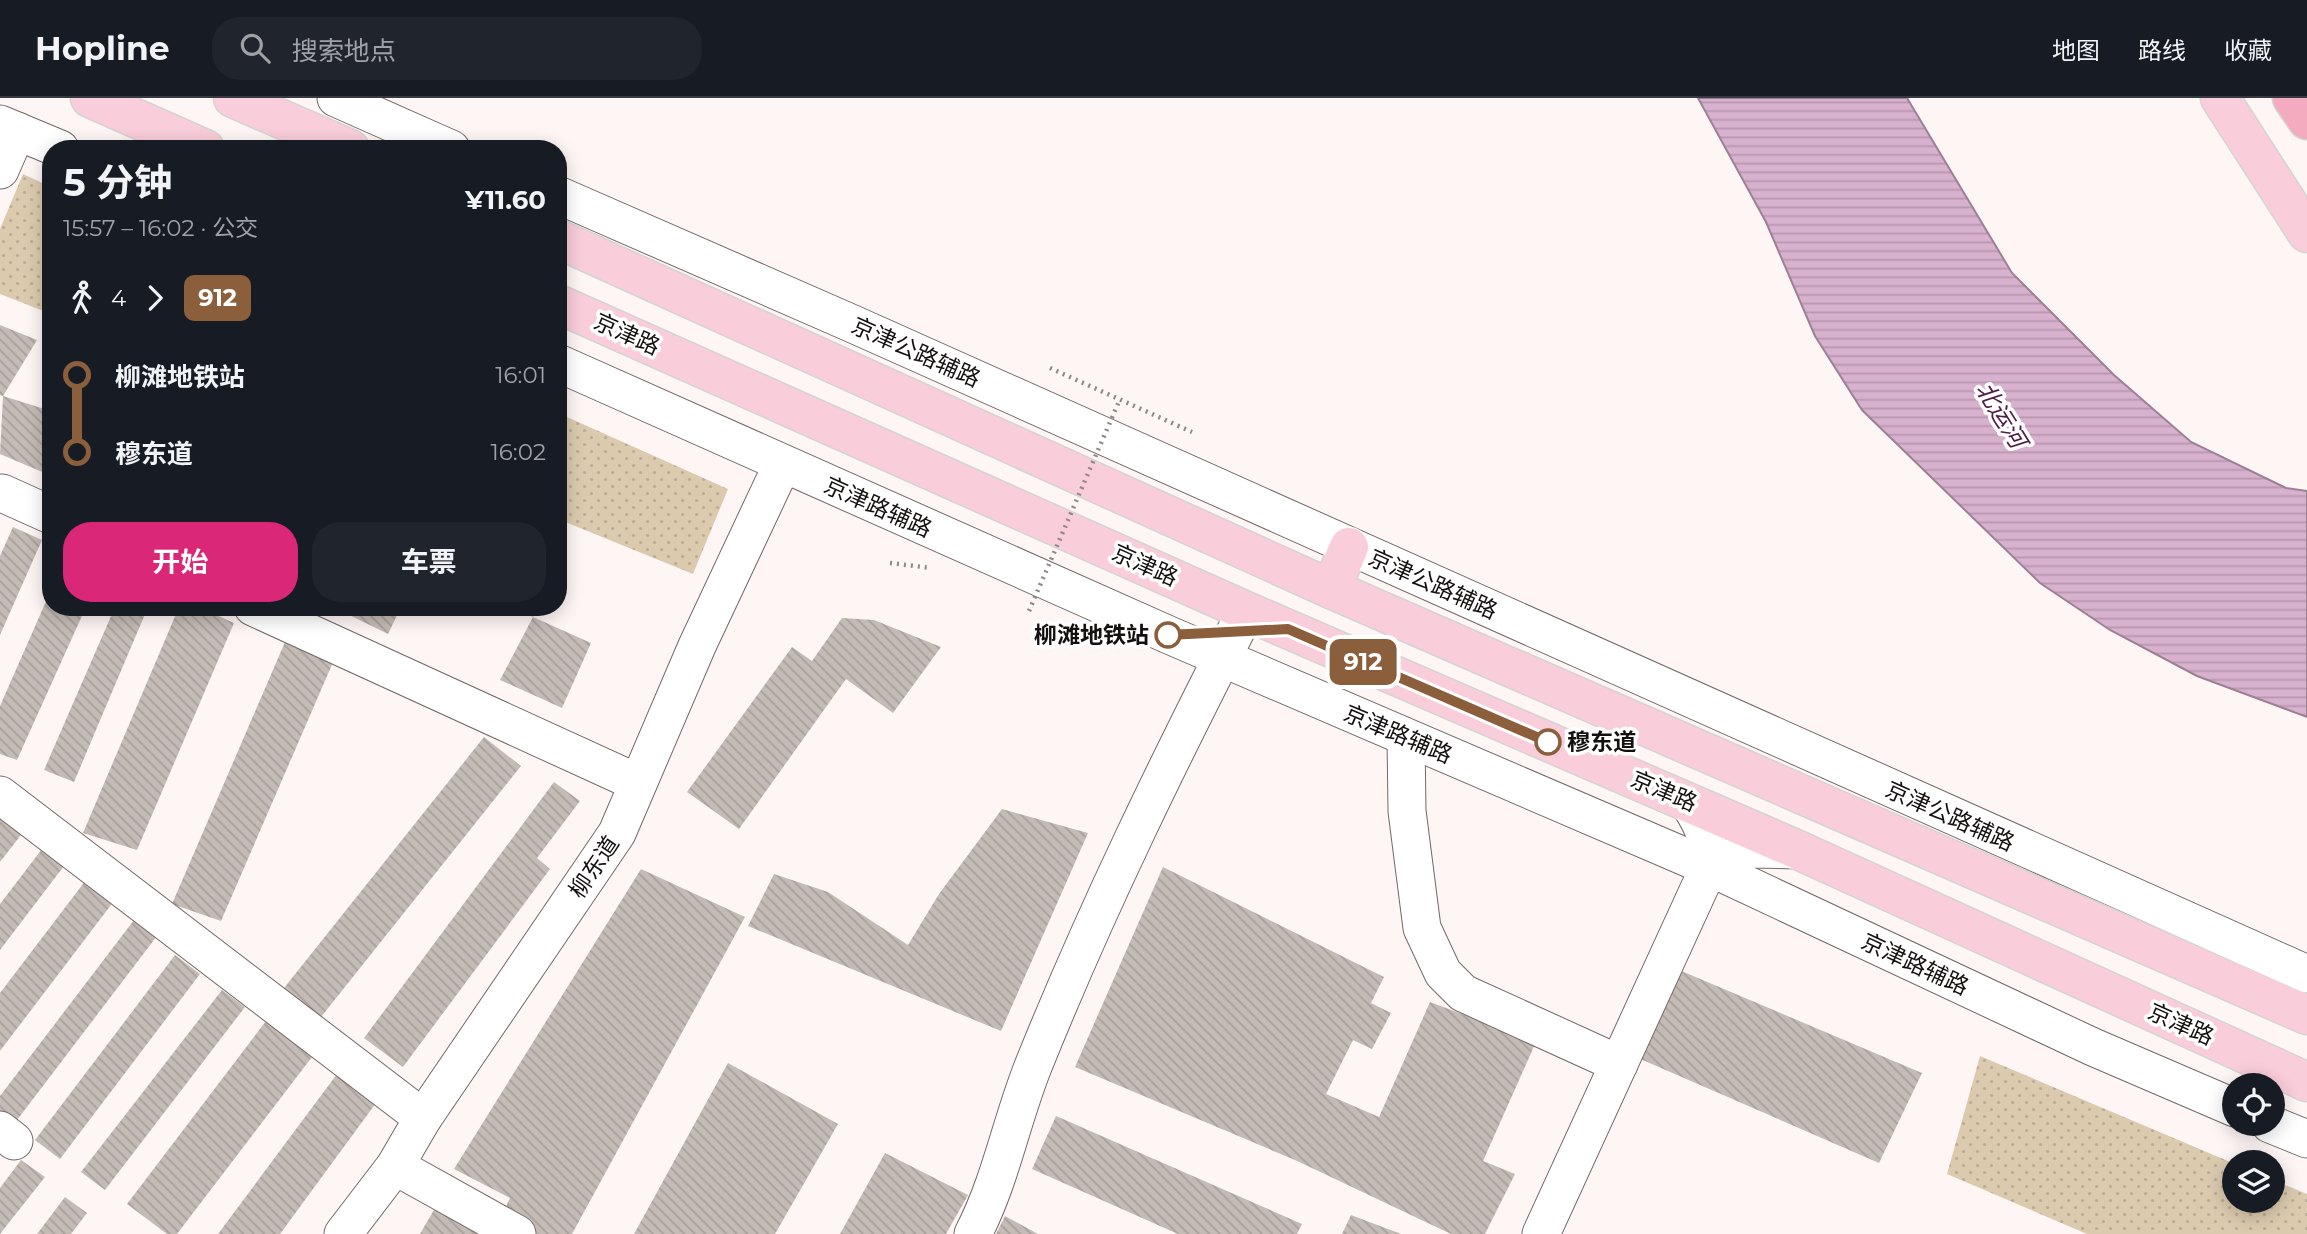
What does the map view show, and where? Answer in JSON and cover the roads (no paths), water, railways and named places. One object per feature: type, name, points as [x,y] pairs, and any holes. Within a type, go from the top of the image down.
[{"type":"highway","points":[[2291,98],[2307,121]]},
{"type":"main road","points":[[90,98],[185,140]]},
{"type":"main road","points":[[233,98],[329,140]]},
{"type":"main road","points":[[2220,98],[2307,233]]},
{"type":"main road","points":[[567,243],[1331,589],[2307,1015]]},
{"type":"main road","name":"京津路","points":[[567,308],[1235,633],[1288,629],[1798,850],[2307,1082]]},
{"type":"main road","points":[[1331,589],[1349,547]]},
{"type":"street","points":[[336,98],[431,140]]},
{"type":"street","points":[[0,170],[8,128],[42,142]]},
{"type":"street","name":"京津公路辅路","points":[[567,199],[853,324],[2307,974]]},
{"type":"street","name":"京津路辅路","points":[[567,367],[1168,635],[1235,633],[1406,738],[1709,867],[2093,1047],[2222,1102]]},
{"type":"street","name":"柳东道","points":[[343,1234],[395,1166],[423,1118],[617,833],[697,646],[782,465]]},
{"type":"street","points":[[2,493],[42,511]]},
{"type":"street","points":[[273,616],[638,783]]},
{"type":"street","points":[[973,1234],[992,1198],[1033,1066],[1132,843],[1235,633]]},
{"type":"street","points":[[1406,738],[1407,811],[1422,928],[1443,974],[1463,993],[1619,1064]]},
{"type":"street","points":[[0,795],[423,1118]]},
{"type":"street","points":[[1541,1234],[1709,867],[1710,846],[1704,827],[1688,802]]},
{"type":"street","points":[[1709,867],[1751,849],[1798,850]]},
{"type":"street","points":[[2285,1130],[2307,1139]]},
{"type":"street","points":[[395,1166],[517,1234]]},
{"type":"water","name":"北运河","points":[[1698,98],[1907,98],[2012,273],[2114,375],[2191,442],[2286,488],[2307,491],[2307,717],[2197,676],[2110,630],[2040,583],[1862,410],[1815,336],[1766,222]]},
{"type":"place","name":"柳滩地铁站","points":[[1168,635]]},
{"type":"place","name":"穆东道","points":[[1548,742]]}]
